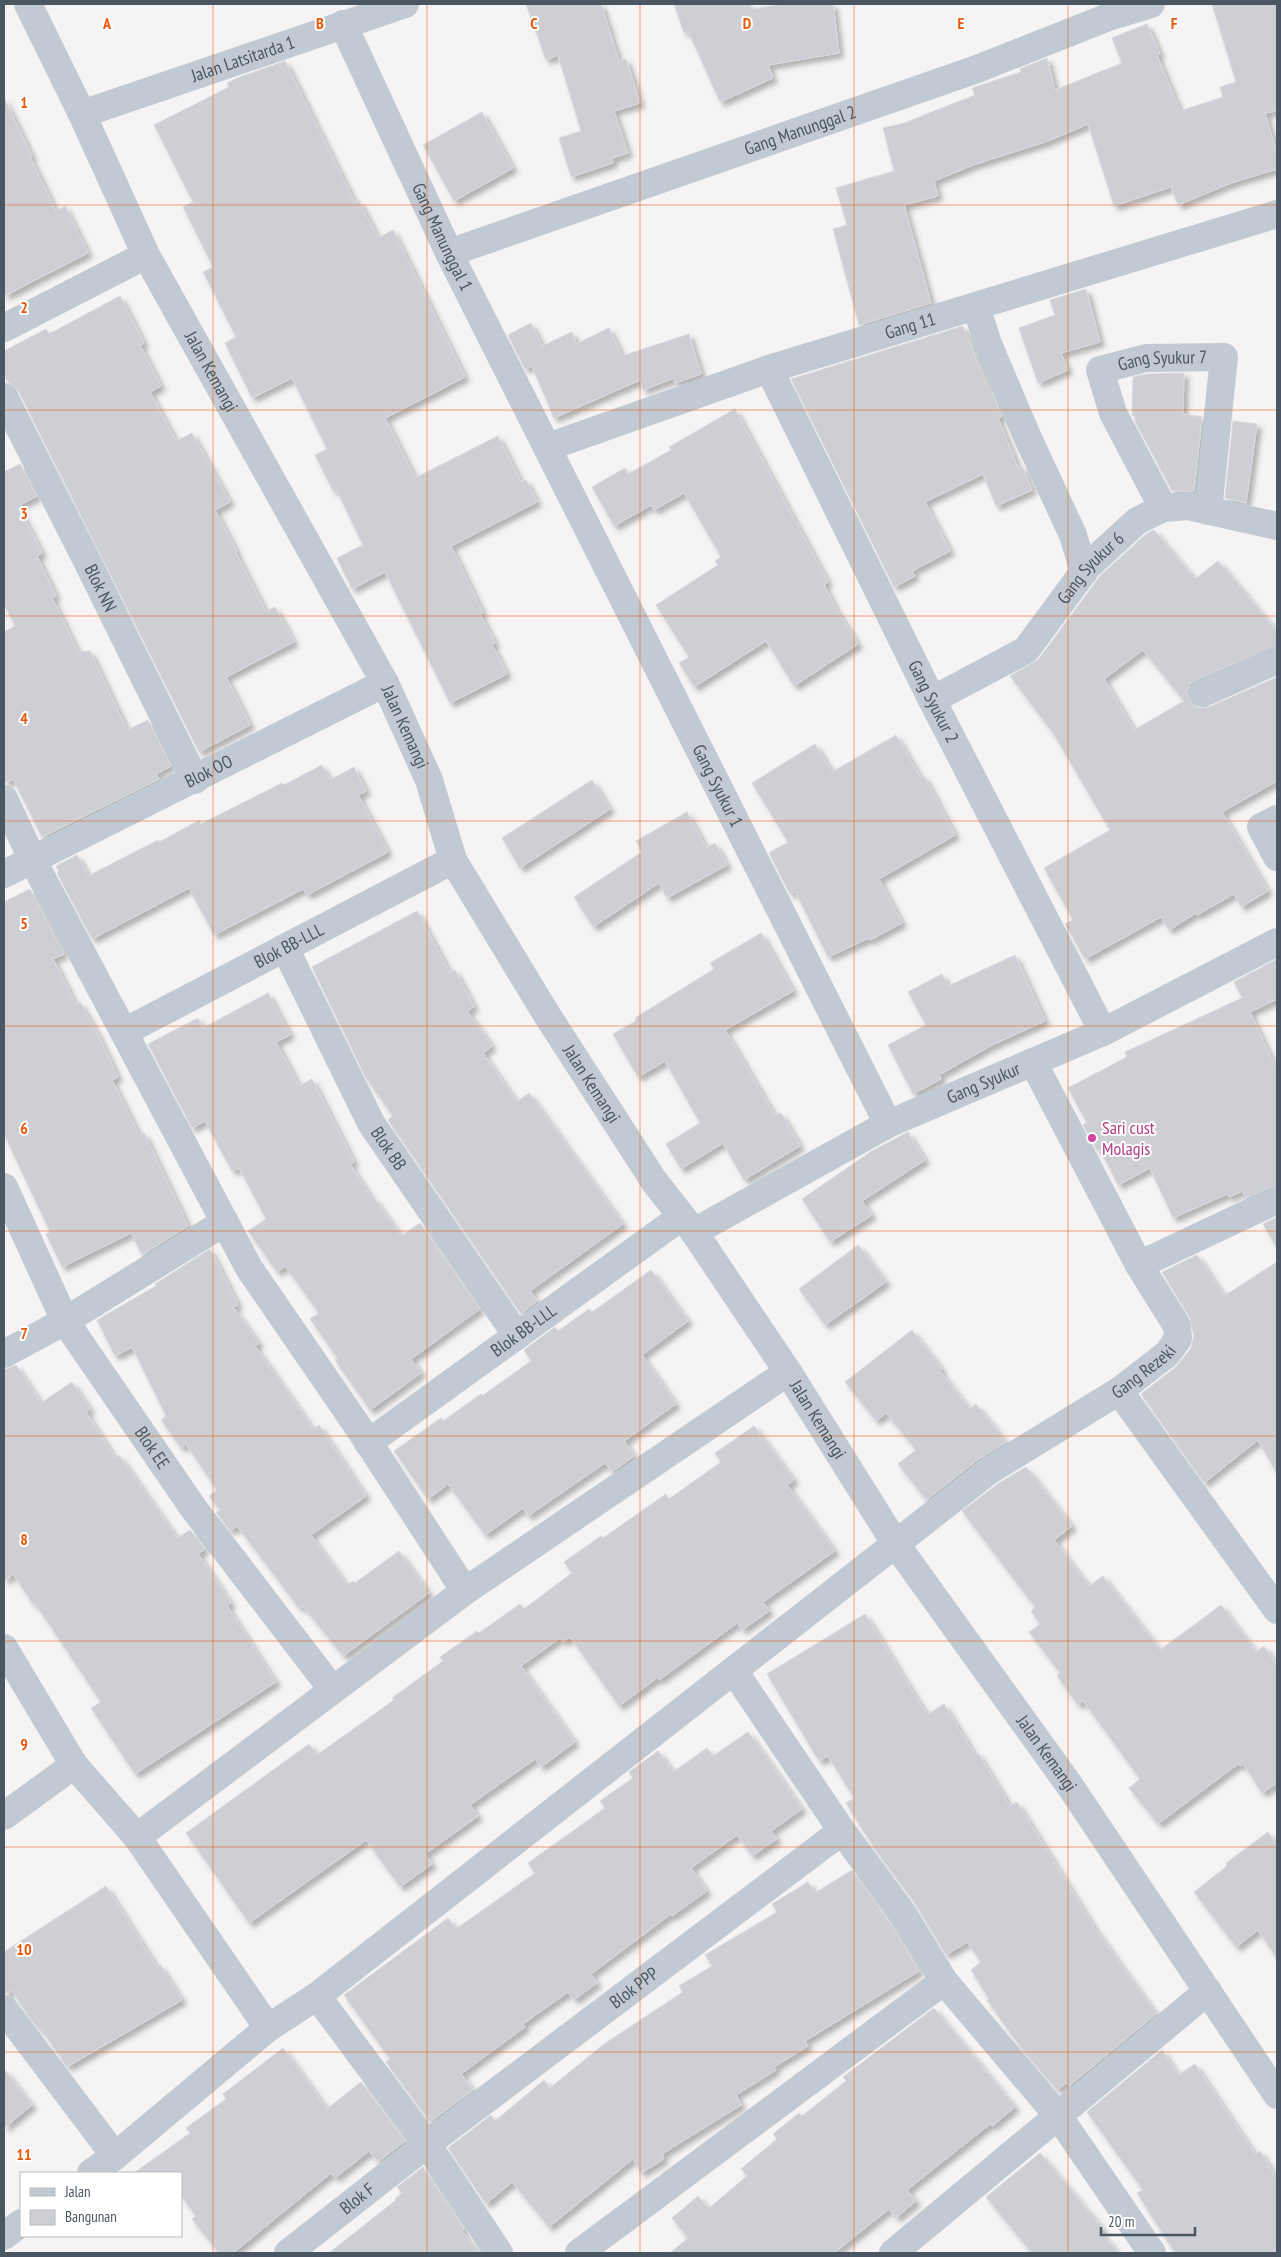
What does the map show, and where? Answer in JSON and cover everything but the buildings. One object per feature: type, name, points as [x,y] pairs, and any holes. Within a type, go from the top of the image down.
[{"type":"street","name":"Jalan Kemangi","points":[[28,4],[82,114],[146,255],[385,683],[429,780],[453,860],[547,1015],[654,1181],[687,1225],[788,1372],[895,1544],[1070,1786],[1277,2095]]},
{"type":"street","name":"Jalan Latsitarda 1","points":[[82,114],[405,4]]},
{"type":"street","name":"Gang Manunggal 2","points":[[450,253],[977,69],[1111,16],[1151,4]]},
{"type":"street","name":"Gang Manunggal 1","points":[[343,24],[450,253],[548,447]]},
{"type":"street","name":"Gang 11","points":[[548,447],[769,369],[1277,214]]},
{"type":"street","points":[[4,328],[146,255]]},
{"type":"street","points":[[976,306],[994,357],[1027,436],[1073,535],[1084,572]]},
{"type":"street","name":"Gang Syukur 7","points":[[1163,508],[1113,413],[1100,370],[1146,358],[1224,357],[1208,511]]},
{"type":"street","name":"Gang Syukur 2","points":[[769,369],[932,700],[1103,1032]]},
{"type":"street","name":"Blok NN","points":[[4,397],[195,780]]},
{"type":"street","name":"Gang Syukur 1","points":[[548,447],[888,1124]]},
{"type":"street","name":"Gang Syukur 6","points":[[932,700],[1026,650],[1084,572],[1137,521],[1163,508],[1188,506],[1277,526]]},
{"type":"street","points":[[1203,693],[1277,660]]},
{"type":"street","name":"Blok OO","points":[[4,874],[195,780],[385,683]]},
{"type":"street","points":[[4,798],[33,861],[249,1268],[465,1590]]},
{"type":"street","points":[[1277,819],[1262,827],[1277,857]]},
{"type":"street","name":"Blok BB-LLL","points":[[124,1032],[453,860]]},
{"type":"street","name":"Gang Syukur","points":[[687,1225],[888,1124],[1103,1032],[1277,942]]},
{"type":"street","name":"Blok BB","points":[[285,948],[370,1124],[517,1336]]},
{"type":"street","name":"Gang Rezeki","points":[[92,2172],[115,2156],[268,2028],[317,1996],[990,1470],[1118,1391],[1167,1354],[1178,1339],[1177,1326],[1139,1265],[1033,1062]]},
{"type":"street","name":"Blok EE","points":[[4,1187],[65,1321],[194,1509],[332,1689]]},
{"type":"street","points":[[1139,1265],[1277,1200]]},
{"type":"street","points":[[4,1354],[65,1321],[225,1222]]},
{"type":"street","name":"Blok BB-LLL","points":[[368,1443],[517,1336],[687,1225]]},
{"type":"street","points":[[137,1837],[465,1590],[788,1372]]},
{"type":"street","points":[[1118,1391],[1277,1610]]},
{"type":"street","points":[[4,1648],[74,1765],[137,1837],[268,2028]]},
{"type":"street","points":[[734,1671],[842,1832],[903,1914],[944,1981],[1059,2117],[1152,2253]]},
{"type":"street","points":[[4,1816],[74,1765]]},
{"type":"street","name":"Blok PPP","points":[[427,2144],[842,1832]]},
{"type":"street","points":[[579,2253],[944,1981]]},
{"type":"street","points":[[908,2249],[1059,2117],[1208,1991]]},
{"type":"street","points":[[317,1996],[427,2144],[499,2253]]},
{"type":"street","points":[[4,2009],[115,2156]]},
{"type":"street","name":"Blok F","points":[[288,2253],[427,2144]]},
{"type":"street","points":[[4,2236],[20,2224]]},
{"type":"place","name":"Sari cust Molagis","points":[[1092,1138]]}]
